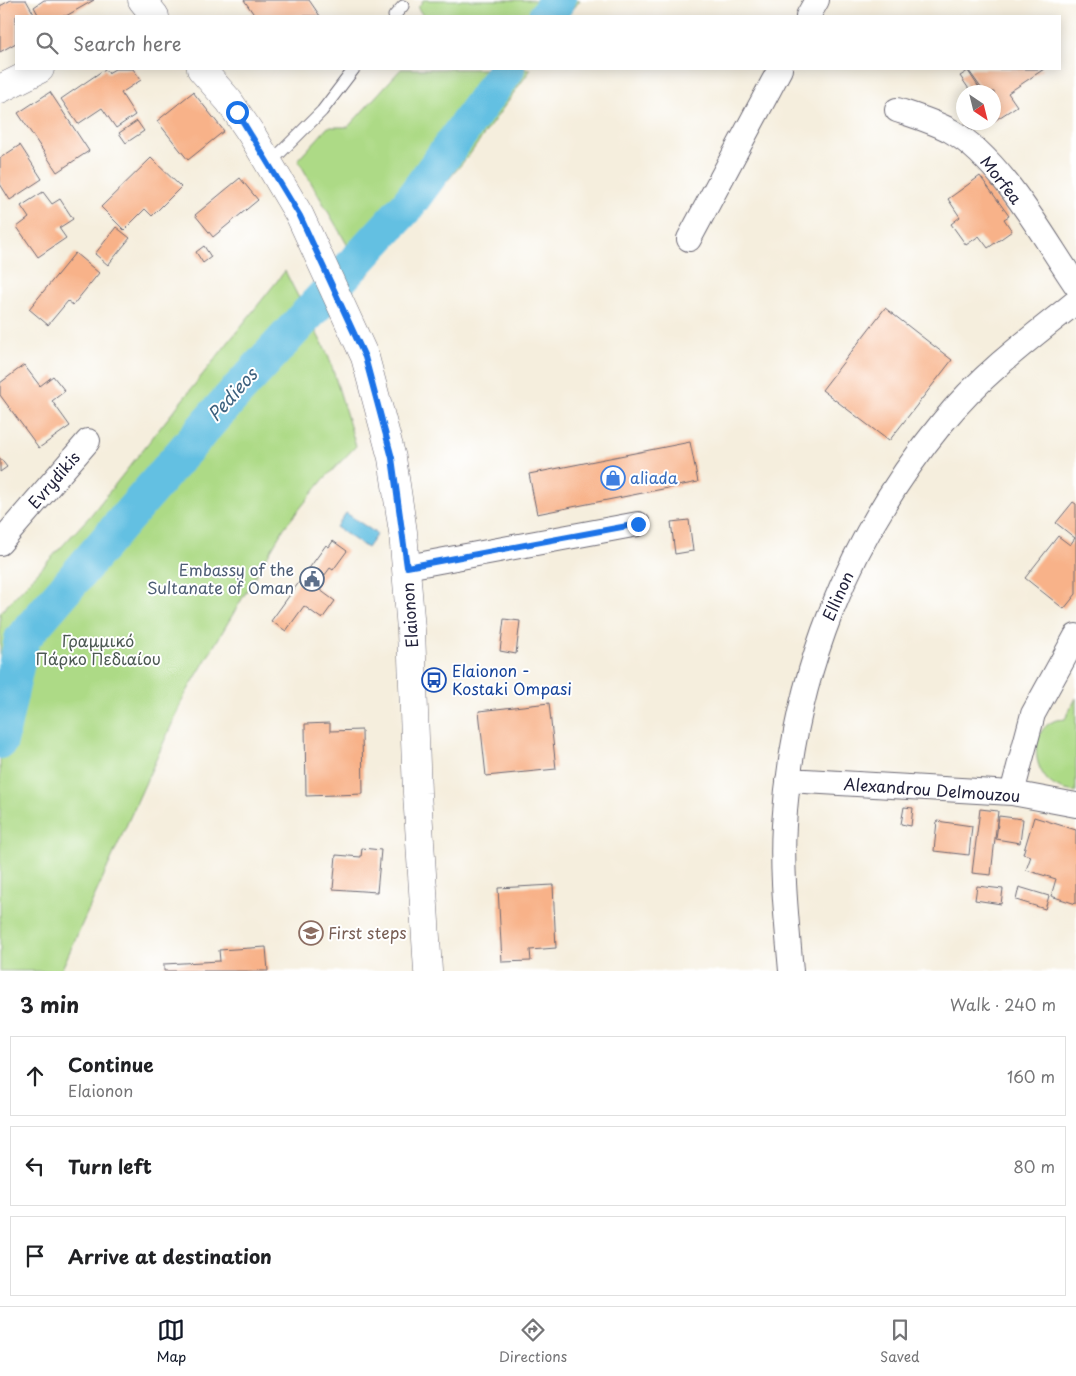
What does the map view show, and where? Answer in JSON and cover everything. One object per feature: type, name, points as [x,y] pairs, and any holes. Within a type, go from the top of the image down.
[{"type":"main road","points":[[0,89],[38,70]]},
{"type":"main road","name":"Elaionon","points":[[202,70],[228,101],[270,164],[300,216],[365,357],[392,458],[407,567],[428,971]]},
{"type":"street","points":[[809,15],[817,0]]},
{"type":"street","points":[[689,239],[779,70]]},
{"type":"street","name":"Morfea","points":[[897,110],[950,130],[985,157],[1002,175],[1076,285]]},
{"type":"street","name":"Ellinon","points":[[791,971],[784,872],[784,826],[788,780],[796,725],[824,626],[859,549],[885,503],[943,422],[1002,361],[1076,302]]},
{"type":"street","name":"Evrydikis","points":[[0,543],[88,441]]},
{"type":"street","points":[[407,567],[638,524]]},
{"type":"street","points":[[1012,794],[1033,714],[1076,636]]},
{"type":"street","name":"Alexandrou Delmouzou","points":[[788,780],[1012,794],[1076,805]]},
{"type":"lane","points":[[395,15],[403,6]]},
{"type":"lane","points":[[270,164],[322,111],[353,70]]},
{"type":"green space","points":[[423,0],[580,0],[569,15],[422,15],[418,8]]},
{"type":"green space","points":[[400,70],[530,70],[470,154],[366,277],[298,160],[328,127],[348,127]]},
{"type":"green space","name":"Γραμμικό Πάρκο Πεδιαίου","points":[[285,271],[329,357],[356,446],[323,480],[284,528],[185,695],[61,971],[0,971],[0,613],[90,516]]},
{"type":"green space","points":[[1076,698],[1076,792],[1059,788],[1049,781],[1038,764],[1036,754],[1040,734],[1045,727],[1054,721],[1065,719]]},
{"type":"water","points":[[346,513],[377,534],[367,548],[336,527]]},
{"type":"building","points":[[11,0],[26,0],[34,15],[15,15],[15,44],[0,52],[0,6]]},
{"type":"building","points":[[44,0],[94,0],[68,15],[38,15],[34,7]]},
{"type":"building","points":[[244,0],[309,0],[319,15],[254,15]]},
{"type":"building","points":[[104,70],[108,73],[113,70],[134,70],[141,80],[121,93],[135,115],[116,128],[102,108],[78,124],[61,99]]},
{"type":"building","points":[[1042,70],[1008,93],[1017,106],[1001,116],[1001,85],[979,85],[969,71]]},
{"type":"building","points":[[968,71],[977,85],[966,85],[960,76]]},
{"type":"building","points":[[50,92],[89,151],[57,172],[18,113]]},
{"type":"building","points":[[193,92],[224,131],[188,160],[157,121]]},
{"type":"building","points":[[137,121],[144,131],[126,143],[119,133]]},
{"type":"building","points":[[20,145],[42,179],[10,200],[0,184],[0,158]]},
{"type":"building","points":[[151,158],[181,187],[152,216],[145,209],[124,230],[101,207]]},
{"type":"building","points":[[980,176],[1009,216],[1004,219],[1012,231],[988,248],[979,236],[966,245],[951,224],[960,217],[948,199]]},
{"type":"building","points":[[240,178],[258,200],[213,237],[195,215]]},
{"type":"building","points":[[43,192],[52,204],[60,199],[73,219],[59,228],[66,238],[38,257],[17,227],[29,218],[21,206]]},
{"type":"building","points":[[116,227],[130,238],[108,265],[95,254]]},
{"type":"building","points":[[204,246],[211,257],[203,263],[196,252]]},
{"type":"building","points":[[75,253],[99,273],[73,305],[68,301],[48,325],[29,309]]},
{"type":"building","points":[[885,308],[952,360],[889,441],[822,390]]},
{"type":"building","points":[[24,365],[40,386],[53,376],[65,391],[52,401],[70,426],[39,448],[0,395],[0,383]]},
{"type":"building","name":"aliada","points":[[690,442],[698,482],[537,514],[529,474]]},
{"type":"building","points":[[0,458],[7,467],[0,472]]},
{"type":"building","points":[[1073,502],[1076,504],[1076,594],[1064,609],[1025,578],[1058,536],[1070,545],[1075,538],[1056,523]]},
{"type":"building","points":[[689,520],[693,551],[675,554],[671,522]]},
{"type":"building","name":"Embassy of the Sultanate of Oman","points":[[333,541],[347,551],[333,570],[330,568],[316,587],[335,601],[322,619],[304,606],[286,631],[271,621],[326,545],[329,547]]},
{"type":"building","points":[[504,619],[520,621],[516,654],[500,651]]},
{"type":"building","points":[[549,703],[556,769],[486,776],[479,711]]},
{"type":"building","points":[[330,723],[330,731],[362,730],[363,794],[306,796],[305,724]]},
{"type":"building","points":[[904,807],[913,808],[911,826],[901,824]]},
{"type":"building","points":[[980,809],[998,811],[991,875],[972,873]]},
{"type":"building","points":[[999,816],[1023,819],[1020,843],[996,839]]},
{"type":"building","points":[[1034,817],[1076,830],[1076,904],[1051,896],[1056,879],[1026,870],[1031,856],[1023,854]]},
{"type":"building","points":[[937,821],[972,826],[969,855],[934,851]]},
{"type":"building","points":[[362,848],[381,850],[377,892],[333,889],[336,855],[361,857]]},
{"type":"building","points":[[553,885],[556,948],[530,950],[531,961],[502,962],[498,888]]},
{"type":"building","points":[[977,886],[1003,889],[1001,904],[975,900]]},
{"type":"building","points":[[1019,887],[1049,896],[1045,909],[1016,900]]},
{"type":"building","points":[[266,947],[268,971],[164,971],[164,964],[220,961],[219,950]]},
{"type":"waterway","name":"Pedieos","points":[[547,15],[558,0]]},
{"type":"waterway","name":"Pedieos","points":[[0,741],[22,639],[216,414],[407,206],[506,70]]},
{"type":"place","name":"aliada","points":[[613,478]]},
{"type":"place","name":"Embassy of the Sultanate of Oman","points":[[312,579]]},
{"type":"place","name":"Elaionon - Kostaki Ompasi","points":[[434,680]]},
{"type":"place","name":"First steps","points":[[311,933]]},
{"type":"route","points":[[237,112],[300,216],[365,357],[392,458],[407,567],[638,524]]}]
